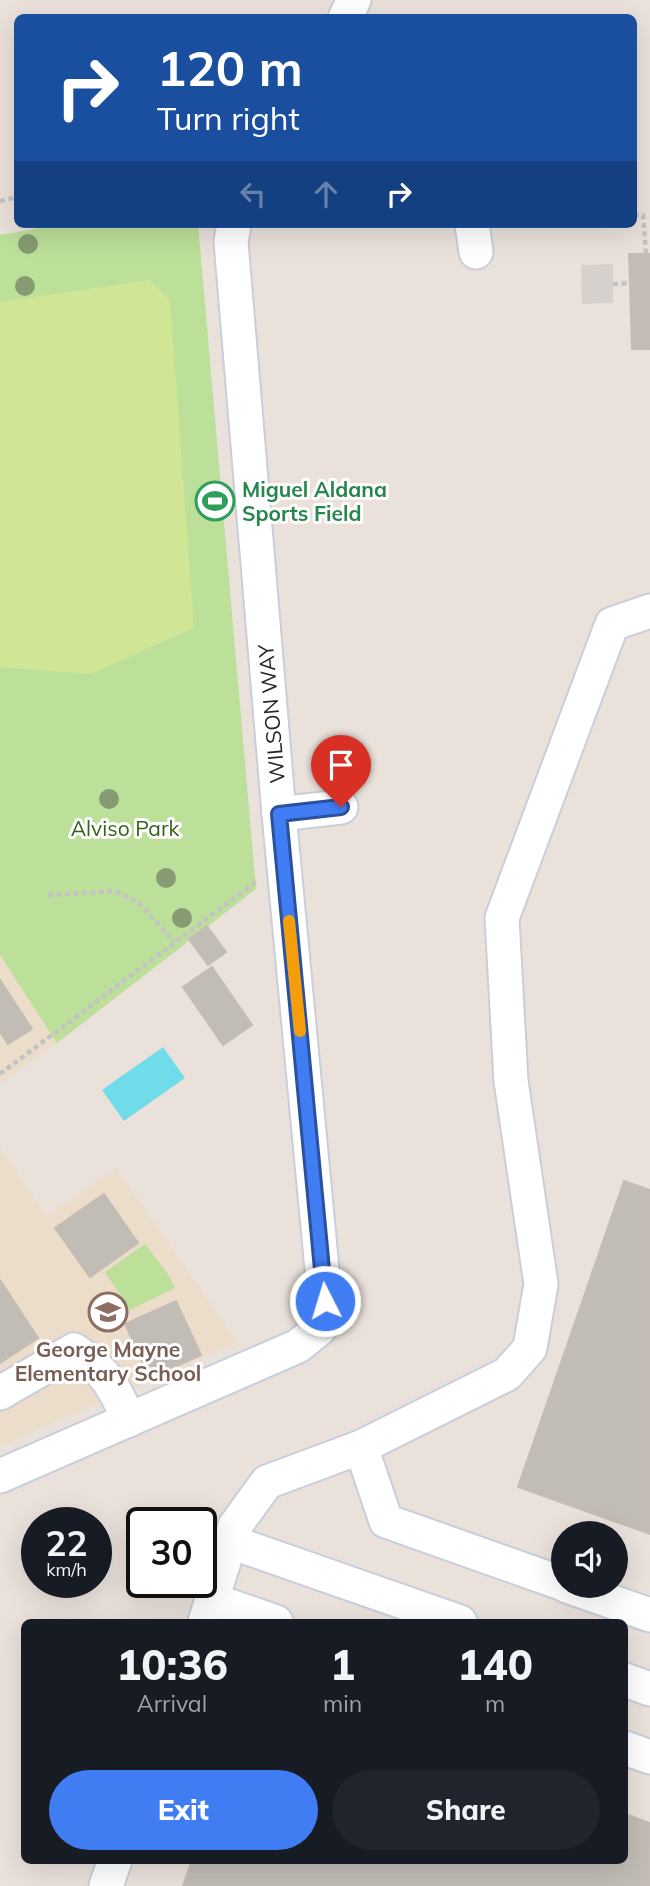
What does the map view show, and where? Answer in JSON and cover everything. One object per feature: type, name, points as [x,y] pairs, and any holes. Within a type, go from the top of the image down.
[{"type":"street","name":"WILSON WAY","points":[[130,1419],[298,1346],[319,1329],[325,1301],[279,814],[231,242],[233,228]]},
{"type":"street","points":[[258,1619],[209,1611],[235,1526],[267,1482],[361,1447],[507,1374],[530,1348],[541,1284],[511,1081],[502,918],[612,624],[650,611]]},
{"type":"street","points":[[279,814],[341,807]]},
{"type":"street","points":[[0,1393],[74,1350],[103,1371],[118,1393],[130,1419],[0,1476]]},
{"type":"street","points":[[361,1447],[386,1521],[551,1580]]},
{"type":"street","points":[[230,1542],[451,1619]]},
{"type":"street","points":[[602,1598],[650,1615]]},
{"type":"street","points":[[628,1681],[650,1689]]},
{"type":"street","points":[[628,1749],[650,1757]]},
{"type":"street","points":[[106,1886],[114,1864]]},
{"type":"path","points":[[637,215],[643,215],[646,254]]},
{"type":"path","points":[[613,284],[631,283]]},
{"type":"path","points":[[0,1074],[261,878]]},
{"type":"path","points":[[48,895],[115,891],[138,902],[174,942]]},
{"type":"shaded area","points":[[613,264],[613,303],[582,304],[581,265]]},
{"type":"shaded area","points":[[0,955],[57,1043],[0,1084]]},
{"type":"shaded area","name":"George Mayne Elementary School","points":[[0,1148],[47,1216],[116,1168],[237,1342],[0,1446]]},
{"type":"green space","name":"Alviso Park","points":[[39,228],[198,228],[256,889],[57,1043],[0,955],[0,235]]},
{"type":"green space","points":[[150,280],[170,300],[194,628],[91,674],[0,667],[0,302]]},
{"type":"green space","points":[[145,1244],[175,1288],[130,1310],[105,1272]]},
{"type":"water","points":[[163,1047],[185,1078],[124,1121],[102,1090]]},
{"type":"building","points":[[629,254],[650,254],[650,349],[632,349]]},
{"type":"building","points":[[207,926],[226,952],[208,965],[189,939]]},
{"type":"building","points":[[212,967],[252,1025],[223,1045],[183,987]]},
{"type":"building","points":[[0,980],[32,1029],[8,1044],[0,1032]]},
{"type":"building","points":[[624,1181],[650,1190],[650,1534],[628,1526],[628,1521],[613,1521],[518,1487]]},
{"type":"building","points":[[104,1194],[138,1243],[90,1277],[55,1228]]},
{"type":"building","points":[[0,1280],[38,1338],[0,1363]]},
{"type":"building","points":[[176,1301],[201,1355],[150,1378],[125,1324]]},
{"type":"building","points":[[628,1815],[650,1823],[650,1886],[183,1886],[191,1864],[628,1864]]},
{"type":"slow traffic","points":[[289,921],[300,1031]]},
{"type":"place","name":"Miguel Aldana Sports Field","points":[[215,501]]},
{"type":"place","name":"George Mayne Elementary School","points":[[108,1312]]},
{"type":"route","points":[[325,1301],[279,814],[341,807]]}]
